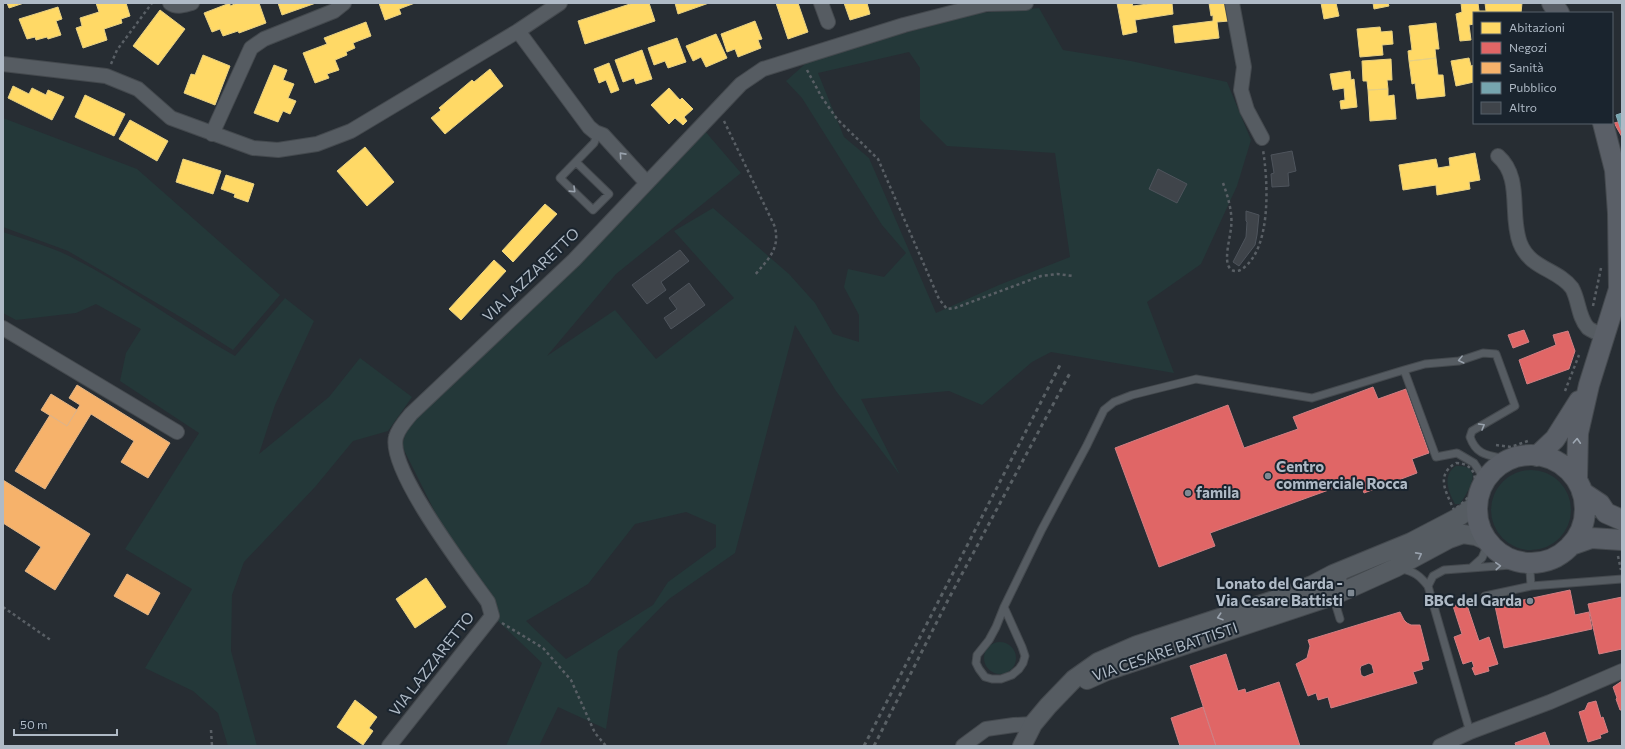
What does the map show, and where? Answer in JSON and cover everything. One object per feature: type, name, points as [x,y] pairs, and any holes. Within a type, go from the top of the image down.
[{"type":"main road","points":[[1552,3],[1558,12]]},
{"type":"main road","points":[[1589,385],[1555,439],[1547,448],[1534,447],[1523,456],[1510,460],[1498,467],[1481,489],[1478,504],[1478,518],[1482,531],[1498,552],[1510,559],[1525,564],[1548,561],[1560,555],[1571,546],[1582,529],[1584,520],[1585,507],[1580,486],[1578,433],[1589,385],[1596,332],[1619,290],[1620,212],[1615,170],[1603,124]]},
{"type":"main road","points":[[1534,447],[1549,458],[1560,463],[1569,471],[1580,486],[1600,504],[1606,513],[1622,520]]},
{"type":"main road","points":[[1571,546],[1592,538],[1619,543]]},
{"type":"street","points":[[170,3],[174,6],[183,6],[192,3]]},
{"type":"street","points":[[212,134],[251,48],[264,39],[334,11],[344,3]]},
{"type":"street","points":[[3,64],[106,76],[138,89],[171,118],[253,148],[278,150],[317,144],[351,132],[518,31],[560,3]]},
{"type":"street","points":[[821,3],[828,22]]},
{"type":"street","name":"VIA LAZZARETTO","points":[[389,746],[492,616],[488,602],[449,548],[416,497],[401,467],[396,448],[396,437],[403,424],[423,401],[574,260],[646,182],[741,84],[763,69],[904,25],[986,4],[1026,3]]},
{"type":"street","points":[[1232,3],[1244,67],[1241,90],[1247,110],[1262,138]]},
{"type":"street","points":[[518,31],[589,128],[603,135],[646,182]]},
{"type":"street","points":[[1498,156],[1504,161],[1510,170],[1520,242],[1527,256],[1545,270],[1563,280],[1572,288],[1581,315],[1596,332]]},
{"type":"street","points":[[3,328],[177,432]]},
{"type":"street","name":"VIA CESARE BATTISTI","points":[[1048,706],[1074,679],[1098,662],[1115,654],[1286,596],[1386,552],[1457,518],[1478,504]]},
{"type":"street","name":"VIA CESARE BATTISTI","points":[[1048,706],[1083,682],[1107,671],[1333,596],[1395,568],[1449,539],[1463,534],[1476,536],[1489,542]]},
{"type":"street","points":[[1440,746],[1470,732],[1550,702],[1622,671]]},
{"type":"street","points":[[1022,746],[1033,724],[1048,706]]},
{"type":"street","points":[[963,746],[986,729],[1033,724]]},
{"type":"lane","points":[[576,162],[609,194],[593,210],[560,178],[594,143],[596,138],[595,132]]},
{"type":"lane","points":[[1004,607],[1025,656],[1019,669],[1012,675],[1001,679],[992,679],[985,677],[979,668],[976,663],[977,655],[989,640],[996,627],[1004,607],[1104,410],[1114,402],[1132,395],[1196,379],[1312,398],[1425,364],[1459,361],[1483,353],[1496,354],[1515,406],[1472,431],[1470,437],[1474,447],[1481,453],[1510,460]]},
{"type":"lane","points":[[1404,370],[1436,457],[1457,453],[1474,463],[1486,481]]},
{"type":"lane","points":[[1472,567],[1482,558],[1489,542]]},
{"type":"lane","points":[[1361,571],[1380,562],[1386,552]]},
{"type":"lane","points":[[1428,586],[1434,576],[1444,570],[1525,564],[1530,571],[1531,586]]},
{"type":"lane","points":[[1395,568],[1410,570],[1419,576],[1428,586],[1470,732]]},
{"type":"lane","points":[[1340,619],[1333,596],[1335,582],[1348,577]]},
{"type":"lane","points":[[1485,596],[1531,586],[1622,579]]},
{"type":"path","points":[[106,76],[117,50],[152,3]]},
{"type":"path","points":[[800,58],[821,96],[837,119],[878,159],[939,299],[947,310],[1041,276],[1057,274],[1073,276]]},
{"type":"path","points":[[718,108],[775,226],[777,236],[776,246],[771,256],[754,276]]},
{"type":"path","points":[[1223,183],[1230,204],[1232,226],[1226,261],[1230,268],[1235,271],[1240,270],[1248,264],[1259,248],[1264,232],[1267,173],[1262,138]]},
{"type":"path","points":[[1596,332],[1601,268]]},
{"type":"path","points":[[1563,394],[1580,354]]},
{"type":"path","points":[[1495,445],[1511,446],[1528,441],[1534,447]]},
{"type":"path","points":[[1456,463],[1464,463],[1470,467],[1475,475],[1472,492],[1462,504],[1454,510],[1446,493],[1443,476],[1448,468],[1456,463]]},
{"type":"path","points":[[3,607],[52,641]]},
{"type":"path","points":[[492,616],[542,648],[571,680],[595,734],[606,746]]},
{"type":"path","points":[[211,730],[212,746]]},
{"type":"green space","points":[[1039,8],[1063,50],[1131,61],[1227,82],[1251,140],[1237,186],[1201,264],[1147,302],[1174,373],[1051,352],[1032,362],[982,405],[949,391],[861,399],[900,475],[836,391],[795,325],[735,553],[669,599],[618,651],[606,729],[558,707],[539,746],[506,746],[542,663],[498,621],[495,603],[441,524],[402,446],[407,428],[423,401],[704,130],[741,173],[616,274],[547,356],[615,310],[656,359],[734,298],[674,231],[713,208],[789,274],[815,303],[833,334],[859,342],[859,315],[844,287],[848,269],[884,277],[906,253],[882,225],[802,98],[786,81],[812,58],[979,13]],"holes":[[[909,52],[920,68],[920,119],[947,146],[1055,153],[1070,257],[999,285],[936,313],[869,158],[844,137],[818,73]],[[686,512],[716,525],[716,547],[668,582],[653,605],[566,659],[526,621],[588,584],[635,524]]]},
{"type":"green space","points":[[3,118],[137,169],[280,295],[233,350],[189,322],[68,251],[3,227]]},
{"type":"green space","points":[[3,232],[46,246],[92,268],[235,356],[285,298],[314,321],[275,405],[259,454],[329,397],[360,358],[412,397],[388,431],[353,441],[315,487],[244,562],[232,595],[231,651],[257,746],[228,746],[218,713],[193,691],[145,668],[192,589],[125,549],[199,433],[120,381],[126,353],[141,329],[96,304],[76,313],[16,320],[3,313]]},
{"type":"green space","points":[[1456,466],[1470,469],[1473,474],[1467,493],[1460,504],[1455,504],[1450,494],[1448,484],[1449,474]]},
{"type":"green space","points":[[1531,470],[1546,473],[1559,482],[1568,495],[1571,510],[1568,525],[1559,538],[1546,547],[1531,550],[1516,547],[1503,538],[1494,525],[1491,510],[1494,495],[1503,482],[1516,473]]},
{"type":"green space","points":[[997,642],[1003,642],[1012,646],[1016,658],[1012,670],[1003,674],[997,674],[988,670],[984,661],[984,655],[988,646]]},
{"type":"building: Abitazioni","points":[[7,3],[24,3],[9,8]]},
{"type":"building: Abitazioni","points":[[96,3],[126,3],[130,16],[121,19],[122,23],[104,29],[107,40],[83,48],[76,28],[82,26],[80,18],[99,12]]},
{"type":"building: Abitazioni","points":[[230,3],[230,6],[237,3],[259,3],[266,23],[239,33],[238,31],[223,36],[220,29],[212,32],[204,13]]},
{"type":"building: Abitazioni","points":[[278,3],[316,3],[282,15]]},
{"type":"building: Abitazioni","points":[[379,3],[415,3],[399,9],[401,14],[385,20]]},
{"type":"building: Abitazioni","points":[[633,3],[649,3],[655,21],[585,44],[578,21]]},
{"type":"building: Abitazioni","points":[[675,3],[709,3],[678,14]]},
{"type":"building: Abitazioni","points":[[776,3],[798,3],[808,32],[788,39]]},
{"type":"building: Abitazioni","points":[[844,3],[867,3],[870,14],[850,20]]},
{"type":"building: Abitazioni","points":[[1117,3],[1132,3],[1133,6],[1155,3],[1172,3],[1173,14],[1135,20],[1137,32],[1123,35]]},
{"type":"building: Abitazioni","points":[[1209,3],[1226,3],[1229,21],[1217,22],[1219,38],[1175,43],[1173,26],[1213,21],[1213,15],[1211,16]]},
{"type":"building: Abitazioni","points":[[1321,3],[1336,3],[1339,16],[1324,19]]},
{"type":"building: Abitazioni","points":[[1373,3],[1388,3],[1389,6],[1374,9]]},
{"type":"building: Abitazioni","points":[[1461,3],[1478,3],[1479,11],[1486,11],[1485,3],[1522,3],[1521,12],[1473,12],[1473,24],[1469,25],[1471,40],[1460,41],[1456,14],[1462,12]]},
{"type":"building: Abitazioni","points":[[58,7],[62,19],[56,21],[61,35],[48,39],[47,37],[36,40],[35,37],[27,39],[19,19]]},
{"type":"building: Abitazioni","points":[[160,10],[185,29],[158,65],[133,46]]},
{"type":"building: Abitazioni","points":[[755,21],[762,39],[758,40],[761,48],[738,57],[735,49],[727,52],[721,34]]},
{"type":"building: Abitazioni","points":[[366,22],[371,36],[353,43],[355,48],[346,52],[347,55],[335,60],[339,70],[327,74],[329,78],[315,83],[303,53],[327,44],[324,38]]},
{"type":"building: Abitazioni","points":[[1436,23],[1439,49],[1435,49],[1436,58],[1409,61],[1408,51],[1412,50],[1409,26]]},
{"type":"building: Abitazioni","points":[[1380,27],[1381,32],[1392,31],[1393,44],[1382,45],[1383,55],[1360,57],[1357,29]]},
{"type":"building: Abitazioni","points":[[716,34],[727,58],[706,67],[701,57],[693,61],[686,46]]},
{"type":"building: Abitazioni","points":[[677,38],[686,62],[668,68],[665,61],[654,65],[648,48]]},
{"type":"building: Abitazioni","points":[[642,50],[652,79],[636,84],[634,78],[623,82],[615,60]]},
{"type":"building: Abitazioni","points":[[203,55],[230,66],[215,105],[184,93],[191,74],[195,75]]},
{"type":"building: Abitazioni","points":[[1436,58],[1438,75],[1443,75],[1445,96],[1417,99],[1415,83],[1412,84],[1409,61]]},
{"type":"building: Abitazioni","points":[[1469,58],[1471,66],[1473,65],[1473,82],[1456,86],[1451,61]]},
{"type":"building: Abitazioni","points":[[1391,59],[1392,80],[1387,80],[1388,89],[1368,90],[1367,81],[1363,81],[1362,61]]},
{"type":"building: Abitazioni","points":[[609,63],[619,90],[611,93],[606,80],[599,83],[594,69]]},
{"type":"building: Abitazioni","points":[[274,65],[287,70],[283,80],[294,84],[288,98],[296,101],[290,114],[283,111],[278,122],[254,113]]},
{"type":"building: Abitazioni","points":[[490,69],[503,86],[445,134],[431,118],[441,110],[439,108],[472,80],[474,82]]},
{"type":"building: Abitazioni","points":[[1350,71],[1351,80],[1354,79],[1357,107],[1341,109],[1340,101],[1345,100],[1344,88],[1333,90],[1330,74]]},
{"type":"building: Abitazioni","points":[[13,86],[29,94],[32,88],[46,95],[48,90],[64,97],[52,120],[8,98]]},
{"type":"building: Abitazioni","points":[[669,88],[680,100],[682,98],[693,109],[684,117],[687,121],[683,125],[675,118],[669,124],[651,105]]},
{"type":"building: Abitazioni","points":[[1388,89],[1388,96],[1394,95],[1396,119],[1370,121],[1368,90]]},
{"type":"building: Abitazioni","points":[[85,95],[125,114],[114,136],[75,117]]},
{"type":"building: Abitazioni","points":[[130,120],[168,141],[157,161],[119,139]]},
{"type":"building: Abitazioni","points":[[365,147],[394,182],[367,206],[337,171]]},
{"type":"building: Abitazioni","points":[[1475,153],[1480,180],[1469,182],[1470,189],[1437,195],[1436,185],[1403,190],[1399,165],[1436,159],[1438,168],[1450,166],[1449,158]]},
{"type":"building: Abitazioni","points":[[183,159],[221,171],[213,194],[176,182]]},
{"type":"building: Abitazioni","points":[[226,175],[254,184],[248,202],[234,197],[235,194],[221,189]]},
{"type":"building: Abitazioni","points":[[545,204],[557,214],[513,262],[502,251]]},
{"type":"building: Abitazioni","points":[[494,260],[506,271],[461,320],[449,309]]},
{"type":"building: Abitazioni","points":[[426,578],[446,607],[415,628],[396,599]]},
{"type":"building: Abitazioni","points":[[355,700],[377,717],[369,728],[373,731],[363,745],[337,727]]},
{"type":"building: Negozi","points":[[1622,121],[1622,137],[1614,123]]},
{"type":"building: Negozi","points":[[1524,330],[1529,342],[1513,348],[1508,335]]},
{"type":"building: Negozi","points":[[1568,331],[1575,351],[1569,369],[1527,384],[1519,360],[1556,345],[1553,335]]},
{"type":"building: Negozi","name":"Centro commerciale Rocca","points":[[1373,387],[1378,399],[1406,389],[1429,453],[1412,459],[1417,473],[1364,493],[1359,479],[1210,533],[1215,546],[1159,567],[1115,448],[1228,405],[1244,448],[1298,429],[1293,417]]},
{"type":"building: Negozi","points":[[1570,590],[1575,615],[1589,612],[1592,629],[1504,648],[1495,606]]},
{"type":"building: Negozi","points":[[1622,597],[1622,649],[1599,654],[1588,604]]},
{"type":"building: Negozi","points":[[1466,602],[1479,641],[1489,637],[1498,664],[1488,667],[1489,671],[1475,675],[1472,668],[1474,667],[1472,661],[1463,664],[1454,637],[1462,634],[1453,606]]},
{"type":"building: Negozi","points":[[1400,612],[1407,623],[1411,625],[1420,625],[1429,660],[1421,662],[1423,669],[1413,672],[1417,683],[1331,708],[1328,697],[1318,700],[1316,693],[1308,696],[1296,664],[1307,658],[1310,646],[1308,640]],"holes":[[[1369,663],[1372,665],[1374,673],[1364,677],[1361,675],[1361,666]]]},
{"type":"building: Negozi","points":[[1226,654],[1238,691],[1245,689],[1246,693],[1279,682],[1300,746],[1216,746],[1190,666]]},
{"type":"building: Negozi","points":[[1622,681],[1622,710],[1620,710],[1613,687]]},
{"type":"building: Negozi","points":[[1596,701],[1601,718],[1603,717],[1608,732],[1600,735],[1601,738],[1588,742],[1579,712],[1585,710],[1588,703]]},
{"type":"building: Negozi","points":[[1203,707],[1216,746],[1180,746],[1171,718]]},
{"type":"building: Negozi","points":[[1545,732],[1550,746],[1516,746],[1515,743]]},
{"type":"building: Sanità","points":[[77,385],[170,443],[148,478],[121,462],[134,441],[91,414],[45,489],[15,471],[50,415],[67,426],[80,405],[69,398]]},
{"type":"building: Sanità","points":[[51,394],[77,410],[67,426],[41,410]]},
{"type":"building: Sanità","points":[[3,480],[90,534],[55,590],[25,571],[41,547],[3,523]]},
{"type":"building: Sanità","points":[[127,574],[160,593],[148,615],[114,596]]},
{"type":"building: Pubblico","points":[[1622,113],[1622,133],[1616,115]]},
{"type":"building: Altro","points":[[1292,151],[1296,171],[1288,173],[1289,186],[1272,187],[1271,174],[1274,173],[1271,155]]},
{"type":"building: Altro","points":[[1158,169],[1187,184],[1177,203],[1149,189]]},
{"type":"building: Altro","points":[[1246,211],[1259,215],[1257,235],[1255,245],[1239,266],[1233,262],[1246,237]]},
{"type":"building: Altro","points":[[680,250],[689,261],[661,282],[666,290],[647,304],[632,285]]},
{"type":"building: Altro","points":[[689,283],[705,305],[671,329],[664,318],[677,309],[669,298]]},
{"type":"railway","points":[[864,746],[1060,365]]},
{"type":"railway","points":[[874,746],[948,600],[1070,373]]},
{"type":"place","name":"Centro commerciale Rocca","points":[[1268,476]]},
{"type":"place","name":"famila","points":[[1188,493]]},
{"type":"place","name":"Lonato del Garda - Via Cesare Battisti","points":[[1351,593]]},
{"type":"place","name":"BBC del Garda","points":[[1530,601]]}]
